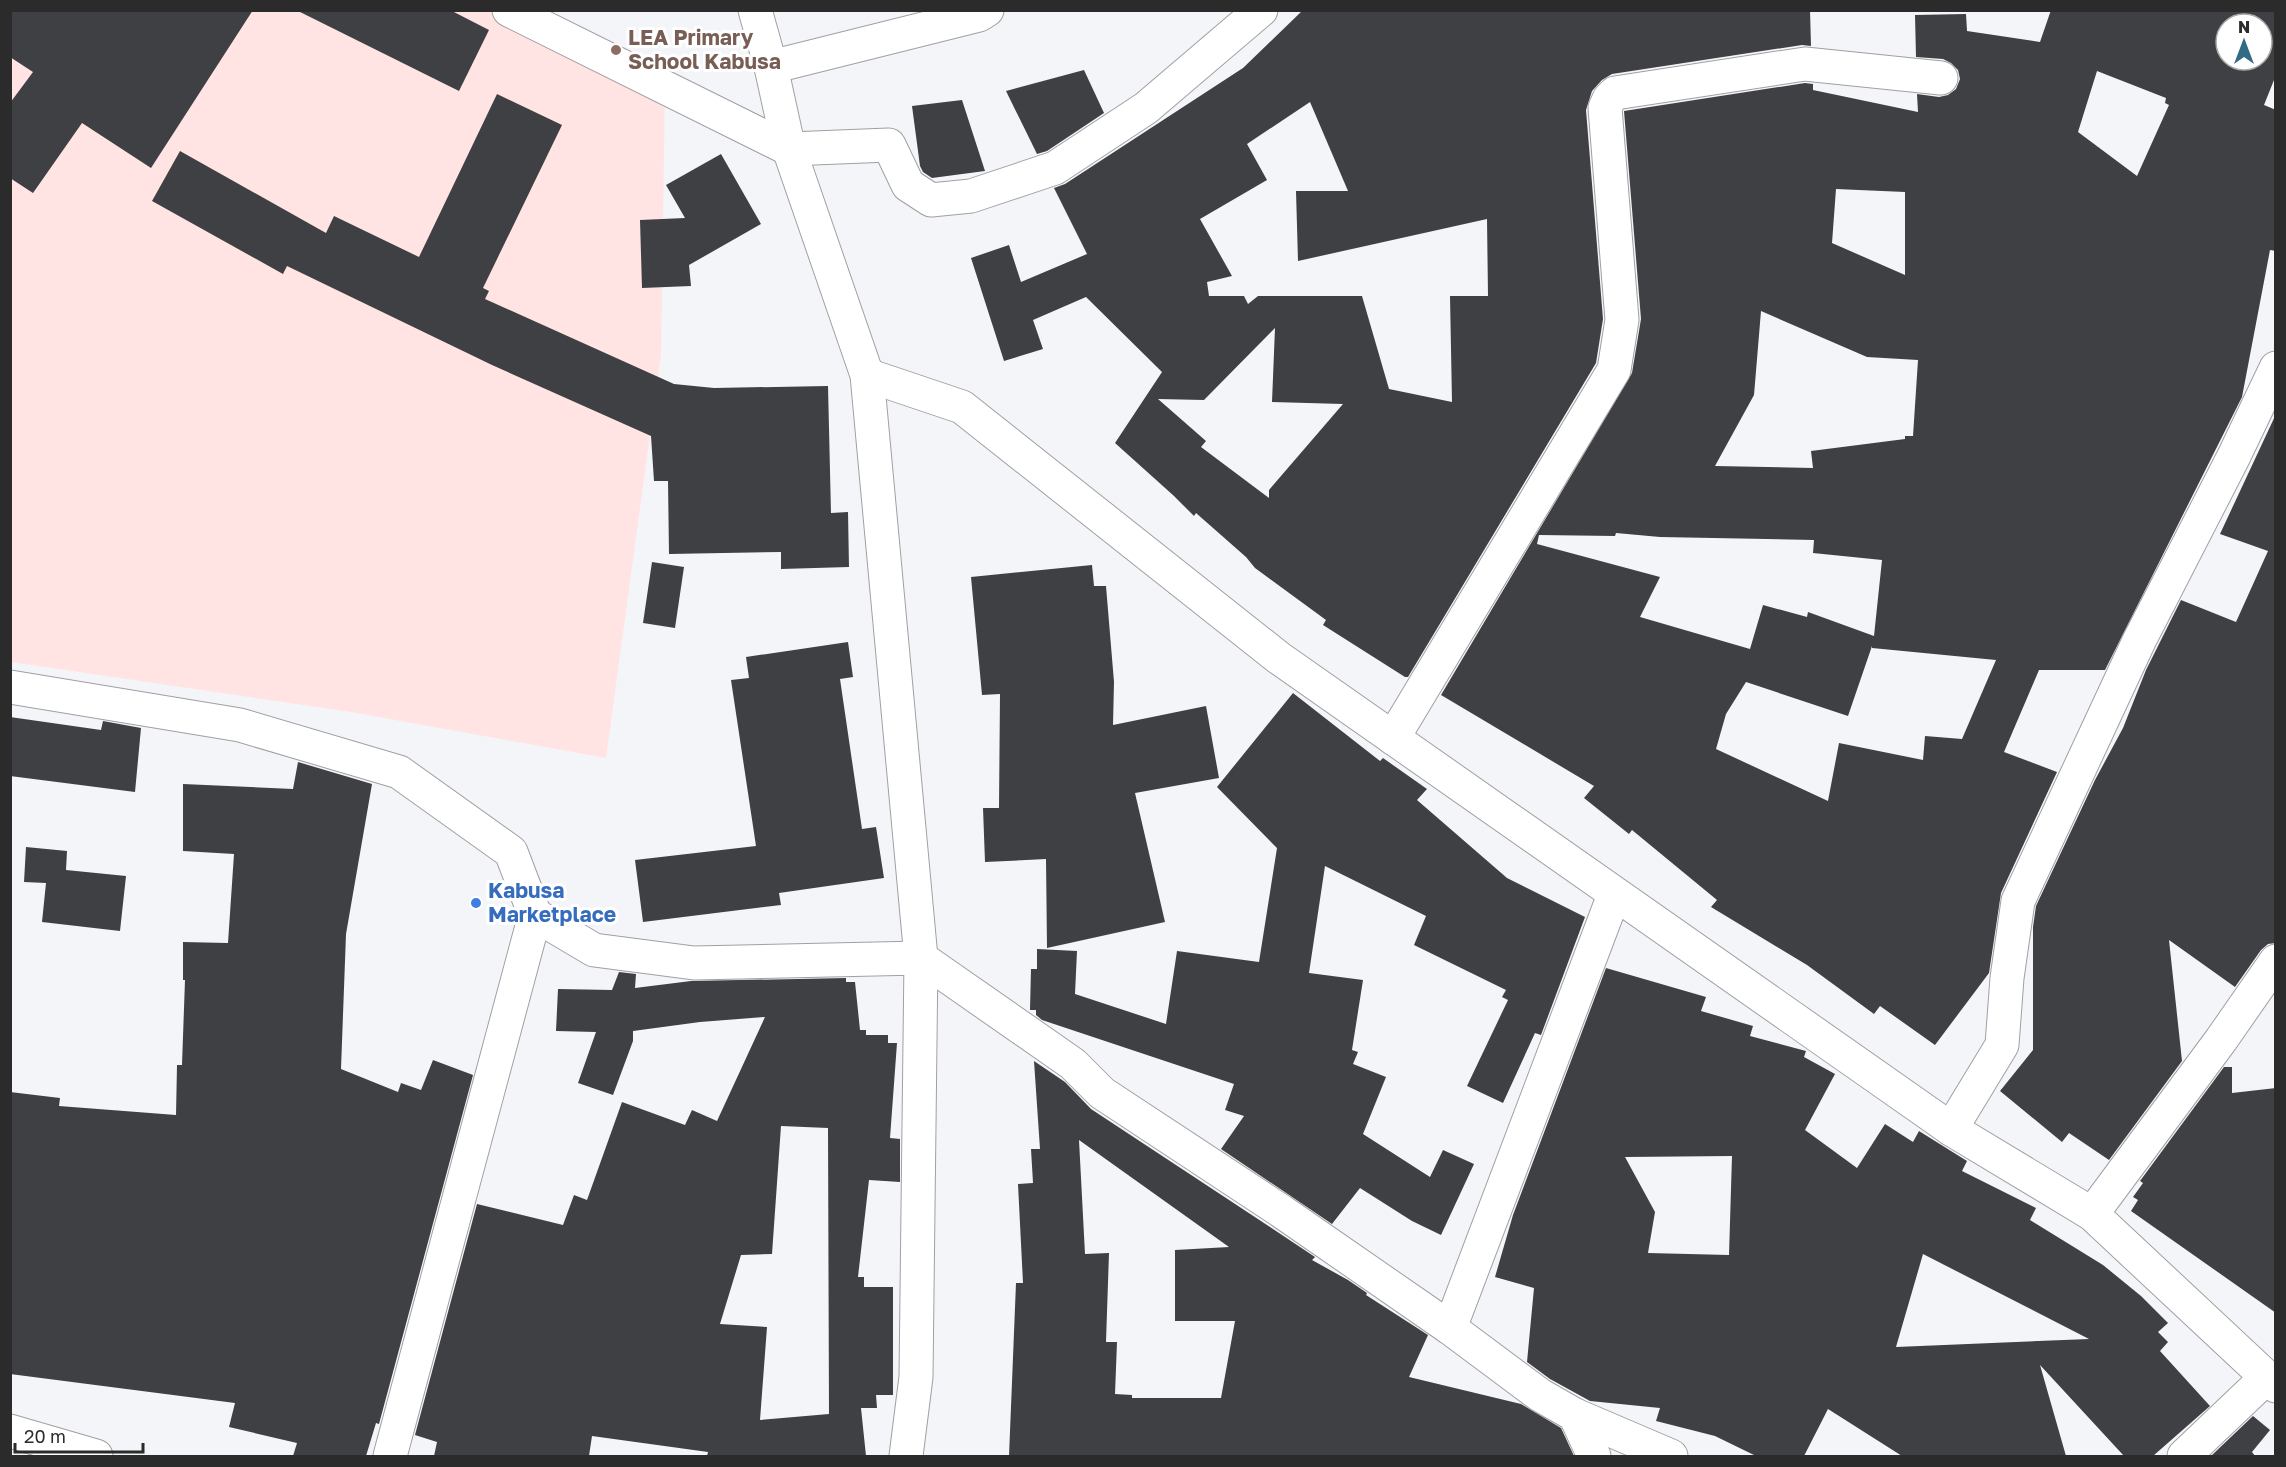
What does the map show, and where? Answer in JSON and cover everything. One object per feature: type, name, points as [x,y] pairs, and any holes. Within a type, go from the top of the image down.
[{"type":"street","points":[[510,10],[789,149],[889,145],[908,185],[931,200],[971,196],[1055,168],[1146,108],[1261,10]]},
{"type":"street","points":[[755,10],[771,67],[789,149],[867,375],[921,958],[916,1377],[906,1456]]},
{"type":"street","points":[[771,67],[979,15],[987,10]]},
{"type":"street","points":[[1393,738],[1614,370],[1622,320],[1605,108],[1608,99],[1615,93],[1805,64],[1941,78]]},
{"type":"street","points":[[1951,1129],[2002,1045],[2007,978],[2019,901],[2139,641],[2234,456],[2276,368]]},
{"type":"street","points":[[867,375],[962,407],[1279,658],[1614,895],[1951,1129],[2092,1214],[2271,1382],[2184,1456]]},
{"type":"street","points":[[10,687],[240,725],[399,772],[512,852],[535,915],[390,1456]]},
{"type":"street","points":[[1450,1328],[1614,895]]},
{"type":"street","points":[[535,915],[594,950],[694,963],[921,958],[1073,1065],[1102,1093],[1281,1211],[1450,1328],[1540,1395],[1575,1415],[1671,1456]]},
{"type":"street","points":[[2092,1214],[2221,1040],[2276,961]]},
{"type":"street","points":[[1575,1415],[1593,1456]]},
{"type":"street","points":[[10,1431],[96,1456]]},
{"type":"shaded area","points":[[11,11],[508,11],[665,88],[661,354],[606,758],[351,712],[11,662]]},
{"type":"building","points":[[10,10],[253,10],[151,168],[82,123],[33,193],[10,178],[10,103],[33,72],[10,57]]},
{"type":"building","points":[[296,10],[450,10],[489,30],[459,91]]},
{"type":"building","points":[[1303,10],[1810,10],[1811,46],[1802,45],[1612,74],[1602,80],[1592,91],[1586,110],[1603,319],[1596,363],[1408,677],[1323,625],[1326,620],[1255,568],[1246,557],[1196,513],[1194,516],[1115,443],[1162,372],[1086,297],[1033,320],[1043,349],[1004,361],[971,258],[1009,245],[1021,282],[1087,254],[1054,188],[1065,184],[1243,68]],"holes":[[[1310,102],[1348,191],[1296,191],[1298,261],[1487,219],[1488,296],[1450,296],[1452,402],[1389,389],[1362,296],[1258,296],[1248,304],[1244,296],[1209,296],[1207,282],[1232,276],[1200,219],[1267,180],[1247,144]],[[1275,328],[1272,402],[1343,404],[1269,490],[1269,498],[1201,447],[1206,441],[1158,399],[1204,400]]]},
{"type":"building","points":[[2051,10],[2276,10],[2276,75],[2264,105],[2276,110],[2276,251],[2270,250],[2242,397],[2105,670],[2039,670],[2004,752],[2057,772],[2001,893],[1989,973],[1935,1045],[1880,1006],[1874,1014],[1807,965],[1711,907],[1717,900],[1632,830],[1629,834],[1584,798],[1594,786],[1441,695],[1632,373],[1641,319],[1624,111],[1805,83],[1813,84],[1813,90],[1918,112],[1917,94],[1939,97],[1948,95],[1956,89],[1960,79],[1958,70],[1943,59],[1916,57],[1915,15],[1966,14],[1967,31],[2040,42]],"holes":[[[2097,71],[2166,98],[2165,103],[2169,105],[2137,176],[2078,132]],[[1836,189],[1905,192],[1905,275],[1832,243]],[[1761,311],[1867,357],[1918,360],[1913,436],[1905,436],[1905,439],[1811,451],[1813,468],[1715,466],[1754,395]],[[1616,533],[1660,537],[1814,540],[1813,553],[1882,560],[1874,636],[1808,612],[1807,617],[1763,605],[1750,649],[1640,617],[1660,577],[1537,544],[1539,535],[1615,536]],[[1872,646],[1872,648],[1996,660],[1962,739],[1925,736],[1923,760],[1839,743],[1828,801],[1716,749],[1726,714],[1746,682],[1848,716]]]},
{"type":"building","points":[[1084,70],[1104,113],[1047,151],[1037,154],[1006,91]]},
{"type":"building","points":[[497,94],[562,125],[483,288],[489,291],[485,299],[674,384],[714,388],[828,386],[831,513],[848,512],[849,567],[781,569],[781,552],[669,554],[668,481],[654,481],[651,436],[492,365],[287,266],[283,274],[152,201],[180,151],[326,233],[334,216],[419,257]]},
{"type":"building","points":[[962,100],[985,171],[932,178],[923,172],[920,166],[912,106]]},
{"type":"building","points":[[721,154],[761,224],[689,265],[691,286],[642,288],[640,220],[685,218],[666,185]]},
{"type":"building","points":[[2276,414],[2276,943],[2268,944],[2261,950],[2235,987],[2169,940],[2182,1061],[2109,1160],[2069,1133],[2062,1142],[2000,1091],[2033,1050],[2033,927],[2036,906],[2095,780],[2123,728],[2146,670],[2181,600],[2236,622],[2268,551],[2220,534]]},
{"type":"building","points":[[652,562],[684,567],[675,628],[643,623]]},
{"type":"building","points":[[1092,565],[1094,586],[1106,586],[1114,682],[1113,725],[1206,706],[1219,778],[1135,793],[1165,922],[1047,948],[1046,859],[985,862],[983,808],[999,808],[1000,694],[982,695],[971,577]]},
{"type":"building","points":[[848,642],[853,677],[840,679],[862,829],[876,827],[884,878],[779,893],[781,905],[643,922],[635,860],[756,846],[731,680],[749,678],[746,657]]},
{"type":"building","points":[[1293,693],[1380,761],[1383,758],[1427,789],[1417,800],[1507,878],[1585,917],[1541,1035],[1535,1033],[1503,1103],[1467,1086],[1508,1000],[1502,997],[1506,990],[1414,945],[1426,916],[1325,866],[1309,973],[1363,980],[1352,1050],[1358,1052],[1353,1064],[1386,1077],[1363,1134],[1430,1177],[1443,1150],[1474,1164],[1441,1235],[1412,1221],[1360,1188],[1332,1224],[1221,1149],[1244,1116],[1225,1110],[1234,1084],[1042,1020],[1036,1015],[1036,1010],[1030,1010],[1031,969],[1037,969],[1037,949],[1077,951],[1075,994],[1166,1024],[1177,951],[1259,962],[1277,848],[1217,787]]},
{"type":"building","points":[[10,717],[101,730],[103,721],[141,728],[135,792],[10,776]]},
{"type":"building","points":[[298,762],[372,784],[346,934],[341,1069],[398,1092],[401,1083],[421,1090],[433,1060],[473,1075],[379,1424],[376,1423],[366,1456],[293,1456],[297,1443],[229,1427],[235,1403],[10,1374],[10,1092],[60,1098],[59,1106],[176,1115],[177,1065],[182,1065],[185,980],[183,980],[183,942],[228,943],[234,854],[183,851],[183,784],[293,789]]},
{"type":"building","points":[[26,847],[67,851],[66,870],[126,876],[120,931],[42,922],[46,883],[24,882]]},
{"type":"building","points":[[1606,968],[1706,997],[1701,1011],[1753,1026],[1750,1036],[1806,1051],[1804,1057],[1835,1074],[1805,1130],[1857,1168],[1885,1124],[1913,1142],[1919,1131],[1967,1161],[1962,1171],[2036,1208],[2030,1220],[2103,1265],[2141,1296],[2168,1323],[2158,1332],[2168,1342],[2160,1351],[2210,1406],[2153,1456],[2124,1456],[2040,1365],[2066,1456],[1902,1456],[1828,1409],[1804,1456],[1756,1456],[1715,1436],[1656,1421],[1660,1408],[1590,1401],[1550,1379],[1527,1362],[1534,1288],[1495,1277],[1513,1215]],"holes":[[[1732,1156],[1729,1255],[1648,1253],[1655,1212],[1625,1157]],[[1923,1254],[2089,1339],[1896,1347]]]},
{"type":"building","points":[[619,972],[636,974],[635,988],[691,981],[846,978],[846,982],[855,982],[860,1030],[866,1030],[866,1035],[888,1035],[888,1043],[897,1043],[890,1138],[900,1139],[900,1182],[869,1180],[858,1277],[864,1277],[864,1287],[893,1287],[893,1395],[876,1395],[877,1408],[861,1408],[866,1456],[707,1456],[708,1452],[592,1436],[589,1456],[434,1456],[437,1442],[415,1435],[477,1204],[563,1225],[574,1195],[587,1200],[622,1102],[685,1125],[692,1110],[717,1121],[765,1017],[700,1022],[633,1031],[633,1041],[613,1095],[578,1083],[596,1032],[556,1031],[558,989],[612,990]],"holes":[[[781,1126],[828,1128],[829,1414],[760,1420],[767,1327],[720,1324],[741,1255],[772,1254]]]},
{"type":"building","points":[[1034,1061],[1065,1082],[1091,1109],[1315,1257],[1312,1260],[1348,1280],[1367,1293],[1366,1295],[1428,1335],[1409,1377],[1521,1404],[1561,1428],[1574,1456],[1009,1456],[1016,1283],[1023,1283],[1018,1184],[1033,1183],[1031,1149],[1040,1149]],"holes":[[[1079,1140],[1229,1247],[1175,1250],[1175,1321],[1235,1321],[1221,1398],[1132,1398],[1132,1395],[1115,1394],[1117,1342],[1106,1342],[1109,1253],[1085,1254]]]},
{"type":"building","points":[[2224,1067],[2232,1067],[2232,1093],[2276,1088],[2276,1313],[2131,1211],[2138,1200],[2133,1197],[2143,1183],[2140,1181]]},
{"type":"building","points":[[2253,1416],[2270,1430],[2252,1452],[2255,1456],[2211,1456]]},
{"type":"place","name":"LEA Primary School Kabusa","points":[[616,50]]},
{"type":"place","name":"Kabusa Marketplace","points":[[476,903]]}]
